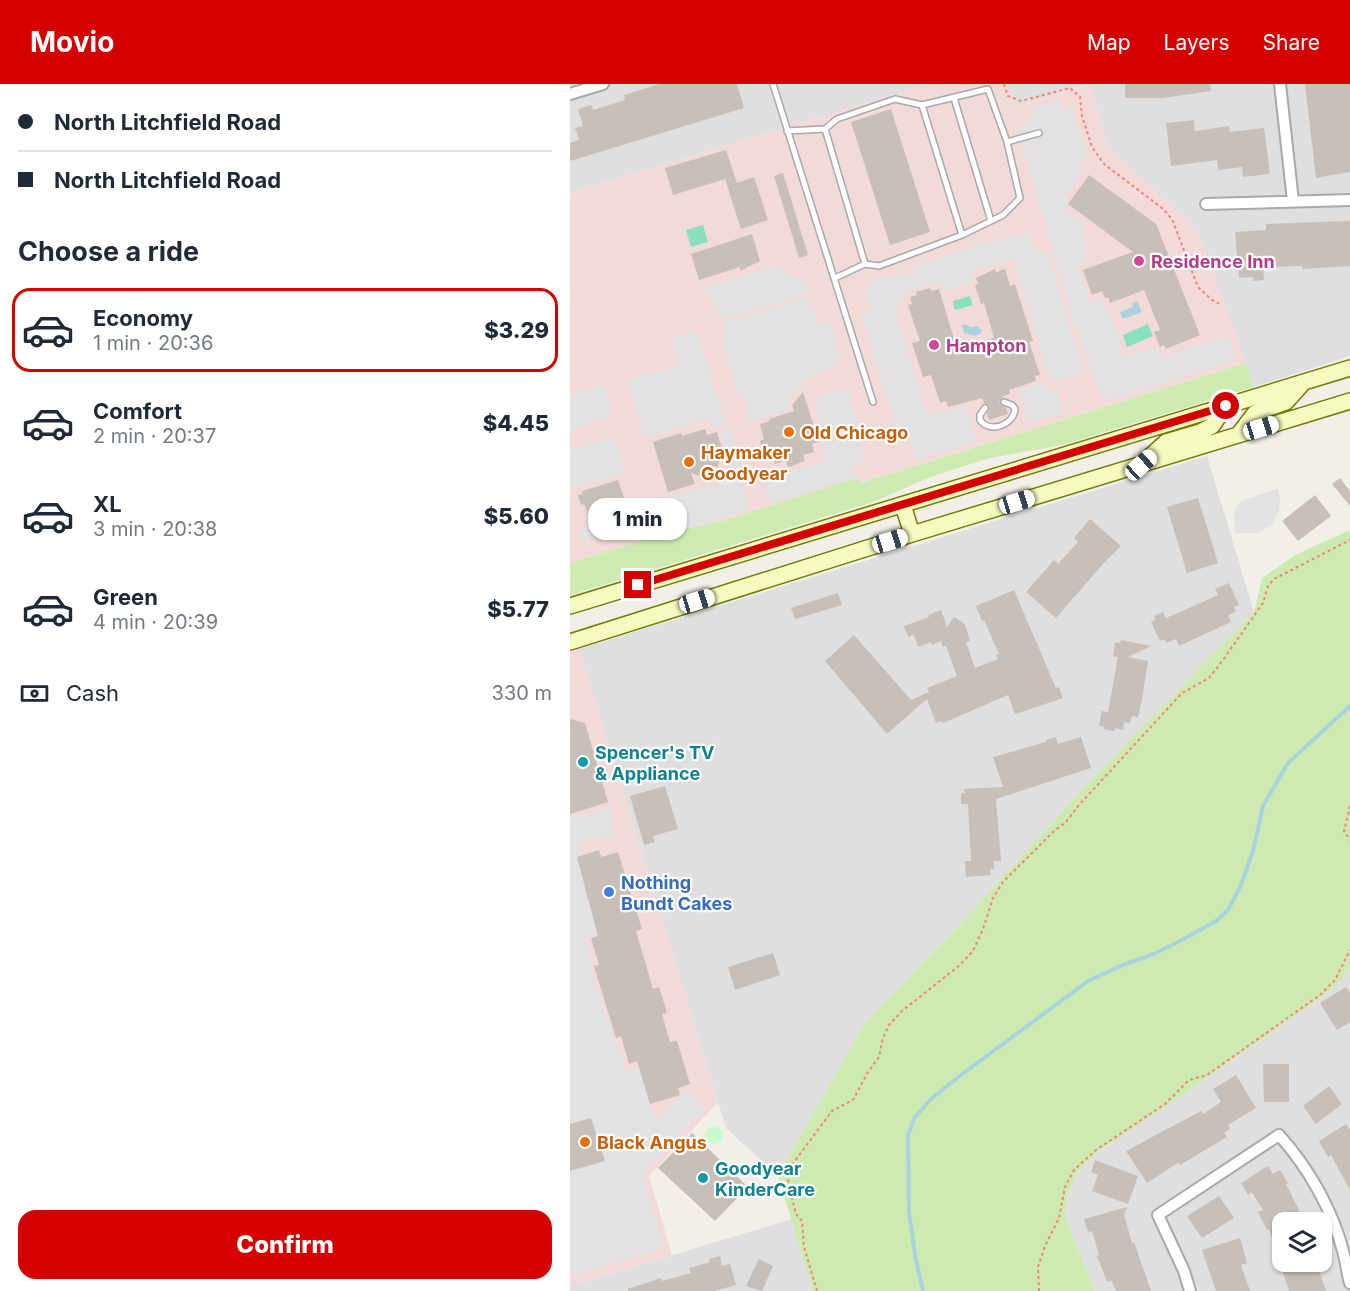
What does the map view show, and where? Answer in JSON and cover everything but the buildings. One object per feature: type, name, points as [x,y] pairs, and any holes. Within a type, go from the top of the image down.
[{"type":"main road","points":[[570,606],[1350,368]]},
{"type":"main road","points":[[1238,435],[1255,413],[1286,402],[1304,382]]},
{"type":"main road","points":[[570,642],[912,534],[1350,401]]},
{"type":"main road","points":[[1141,465],[1166,442],[1212,426],[1226,406]]},
{"type":"main road","points":[[903,505],[912,534]]},
{"type":"street","points":[[570,94],[603,84]]},
{"type":"street","points":[[1280,84],[1293,201]]},
{"type":"street","points":[[1206,204],[1350,200]]},
{"type":"street","points":[[1190,1291],[1184,1271],[1158,1215],[1279,1135],[1294,1152],[1316,1186],[1332,1219],[1343,1251],[1350,1283]]},
{"type":"lane","points":[[773,84],[873,402]]},
{"type":"lane","points":[[787,130],[825,129],[837,119],[895,99],[922,105],[988,89],[1007,142],[1020,198],[1003,215],[962,235],[879,266],[865,264],[835,278]]},
{"type":"lane","points":[[954,98],[991,221]]},
{"type":"lane","points":[[922,105],[962,235]]},
{"type":"lane","points":[[825,129],[865,264]]},
{"type":"lane","points":[[1007,142],[1039,133]]},
{"type":"lane","points":[[986,408],[980,415],[980,420],[986,427],[991,428],[1009,422],[1015,414],[1012,405],[1004,402]]},
{"type":"path","points":[[1004,84],[1008,96],[1021,101],[1070,88],[1076,92],[1080,97],[1082,116],[1092,147],[1098,156],[1104,164],[1162,208],[1172,219],[1198,287],[1220,304]]},
{"type":"path","points":[[817,1291],[804,1247],[802,1221],[796,1214],[788,1182],[791,1167],[832,1111],[853,1100],[867,1072],[879,1057],[883,1038],[889,1025],[902,1011],[960,965],[973,951],[993,898],[1003,882],[1053,831],[1066,822],[1182,693],[1209,678],[1263,603],[1268,586],[1274,579],[1350,540]]},
{"type":"path","points":[[1350,806],[1344,831],[1350,840]]},
{"type":"path","points":[[1039,1291],[1038,1267],[1045,1246],[1059,1218],[1065,1187],[1074,1170],[1096,1150],[1165,1104],[1189,1080],[1207,1075],[1320,995],[1335,980],[1350,950]]},
{"type":"shaded area","points":[[570,84],[927,84],[570,193]]},
{"type":"shaded area","points":[[927,84],[1006,84],[1016,107],[1090,84],[1108,147],[1197,230],[1246,363],[859,483],[857,478],[719,522],[673,531],[570,563],[570,193]]},
{"type":"shaded area","points":[[1006,84],[1088,84],[1015,107]]},
{"type":"shaded area","points":[[1090,84],[1350,84],[1350,356],[1254,387],[1197,230],[1108,147]]},
{"type":"shaded area","points":[[1061,100],[1064,111],[1072,108],[1087,157],[1079,160],[1083,176],[1077,178],[1065,195],[1071,219],[1083,219],[1087,261],[1077,263],[1090,303],[1101,300],[1116,331],[1124,357],[1158,347],[1162,357],[1228,336],[1235,360],[1104,401],[1079,333],[1075,328],[1022,143],[1015,131],[1022,128],[1033,116],[1031,109]]},
{"type":"shaded area","points":[[1029,232],[1040,253],[1046,251],[1084,372],[1051,382],[1013,259],[970,272],[973,283],[942,292],[939,282],[902,293],[905,303],[894,307],[928,417],[965,406],[976,442],[916,460],[906,428],[897,431],[861,314],[871,311],[865,290],[868,283],[901,274],[915,277],[912,266]]},
{"type":"shaded area","points":[[780,264],[782,273],[805,282],[809,293],[724,319],[721,310],[707,297],[704,288]]},
{"type":"shaded area","points":[[809,297],[819,326],[830,323],[841,362],[809,378],[788,399],[791,409],[751,421],[745,398],[739,395],[725,351],[721,323]]},
{"type":"shaded area","points":[[696,330],[726,425],[714,429],[710,417],[645,438],[627,381],[679,364],[671,338]]},
{"type":"shaded area","points":[[1044,382],[1047,392],[1056,389],[1063,412],[1029,423],[1019,390]]},
{"type":"shaded area","points":[[604,384],[613,416],[570,430],[570,394]]},
{"type":"shaded area","points":[[849,390],[864,461],[851,465],[855,478],[772,503],[765,480],[827,460],[815,397]]},
{"type":"shaded area","points":[[731,428],[743,467],[733,471],[720,431]]},
{"type":"shaded area","points":[[614,437],[626,472],[570,489],[570,451]]},
{"type":"shaded area","points":[[1207,456],[1254,612],[1087,784],[962,922],[863,1025],[778,1176],[726,1128],[579,649]]},
{"type":"shaded area","points":[[739,477],[749,509],[711,522],[678,529],[676,520],[672,520],[667,496]]},
{"type":"shaded area","points":[[1278,488],[1279,512],[1271,525],[1259,533],[1235,533],[1234,512],[1240,502]]},
{"type":"shaded area","points":[[633,513],[637,525],[583,542],[579,530]]},
{"type":"shaded area","points":[[579,649],[718,1102],[649,1176],[672,1255],[570,1286],[570,652]]},
{"type":"shaded area","points":[[609,808],[613,819],[612,834],[578,843],[582,855],[577,858],[598,936],[588,939],[592,969],[601,1002],[626,1072],[639,1069],[656,1122],[686,1090],[705,1109],[643,1175],[663,1246],[654,1251],[570,1276],[570,819]]},
{"type":"shaded area","points":[[1350,968],[1350,1291],[1095,1291],[1065,1217],[1068,1196],[1077,1173],[1096,1153],[1336,987]]},
{"type":"shaded area","points":[[792,1219],[813,1291],[570,1291],[570,1286]]},
{"type":"green space","points":[[703,225],[708,242],[691,247],[686,230]]},
{"type":"green space","points":[[970,296],[973,305],[955,310],[953,301]]},
{"type":"green space","points":[[1148,324],[1153,336],[1127,347],[1123,335]]},
{"type":"green space","points":[[1246,363],[1254,387],[1062,445],[990,458],[933,476],[873,502],[570,595],[570,563],[673,531],[719,522],[857,478],[860,483]]},
{"type":"green space","points":[[1350,530],[1350,968],[1336,987],[1096,1153],[1077,1173],[1068,1196],[1065,1217],[1095,1291],[813,1291],[778,1176],[863,1025],[962,922],[1087,784],[1254,612],[1262,578],[1295,555]]},
{"type":"green space","points":[[714,1126],[720,1129],[723,1135],[720,1141],[714,1144],[708,1141],[705,1135],[708,1129]]},
{"type":"water","points":[[1137,301],[1142,312],[1123,319],[1120,312],[1133,307],[1132,303]]},
{"type":"water","points":[[965,324],[971,327],[977,326],[982,330],[980,334],[975,336],[964,333],[962,326]]},
{"type":"waterway","points":[[923,1291],[909,1212],[908,1135],[915,1117],[931,1099],[957,1078],[1088,981],[1182,940],[1216,921],[1228,910],[1241,885],[1253,851],[1263,806],[1288,763],[1350,706]]},
{"type":"place","name":"Residence Inn","points":[[1139,261]]},
{"type":"place","name":"Hampton","points":[[934,345]]},
{"type":"place","name":"Old Chicago","points":[[789,432]]},
{"type":"place","name":"Haymaker Goodyear","points":[[689,462]]},
{"type":"place","name":"Spencer's TV & Appliance","points":[[583,762]]},
{"type":"place","name":"Nothing Bundt Cakes","points":[[609,892]]},
{"type":"place","name":"Black Angus","points":[[585,1142]]},
{"type":"place","name":"Goodyear KinderCare","points":[[703,1178]]},
{"type":"route","points":[[638,585],[1226,406]]}]
